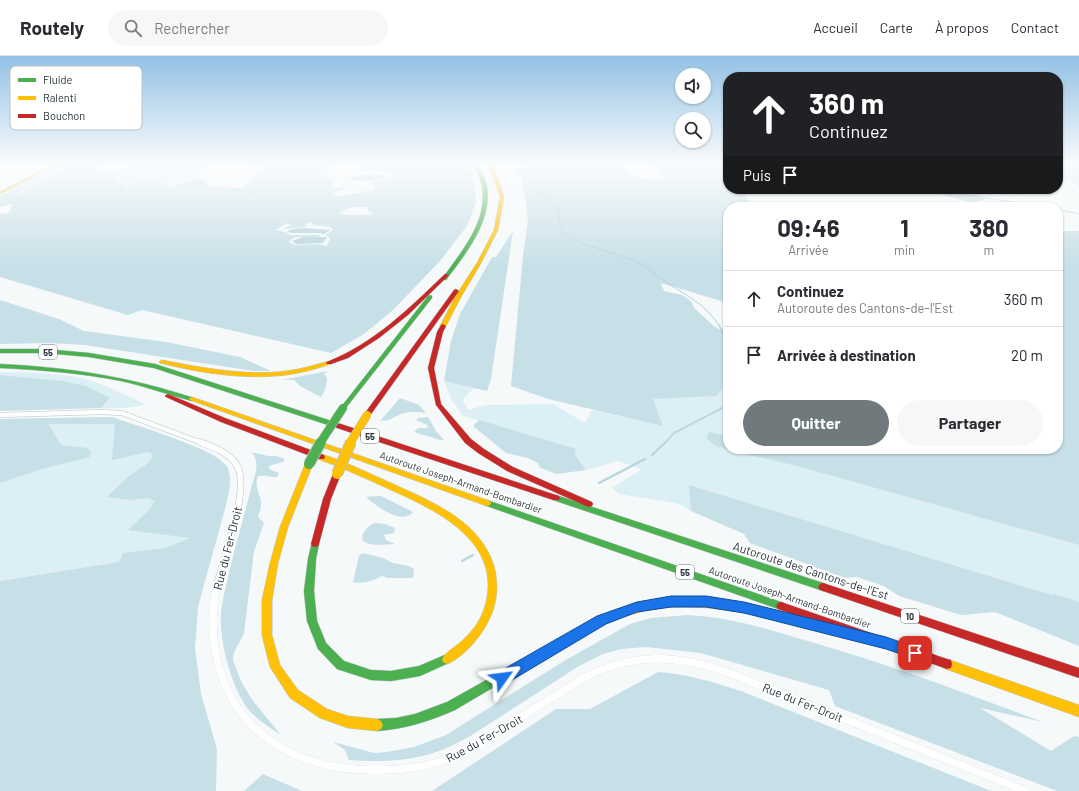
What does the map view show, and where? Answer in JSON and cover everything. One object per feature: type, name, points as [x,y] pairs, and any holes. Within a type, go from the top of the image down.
[{"type":"main road","points":[[486,199],[484,214],[479,228],[470,245],[343,408],[324,436],[309,464],[290,512],[276,557],[268,601],[267,635],[270,652],[276,668],[291,691],[313,709],[337,719],[358,723],[384,724],[411,720],[433,714],[466,699],[602,620],[630,609],[658,603],[692,601],[725,604],[886,643],[1079,711]]},
{"type":"main road","points":[[501,199],[502,206],[497,228],[448,317],[434,351],[431,362],[430,376],[439,406],[450,422],[464,437],[494,459],[626,521]]},
{"type":"main road","points":[[136,381],[198,410],[378,480],[434,506],[461,524],[474,537],[484,553],[491,571],[493,584],[492,595],[487,613],[478,630],[464,646],[447,659],[433,666],[410,674],[378,676],[365,674],[348,668],[334,659],[322,646],[314,629],[311,617],[309,586],[319,528],[336,474],[350,444],[367,415],[483,254]]},
{"type":"main road","points":[[113,358],[163,362],[245,375],[281,375],[312,369],[342,359],[370,343],[396,323],[447,274]]},
{"type":"main road","name":"Autoroute Joseph-Armand-Bombardier","points":[[0,351],[57,352],[113,358],[150,365],[184,374],[626,521]]},
{"type":"main road","name":"Autoroute Joseph-Armand-Bombardier","points":[[0,366],[69,370],[136,381],[198,401],[886,643]]},
{"type":"main road","name":"Autoroute des Cantons-de-l'Est","points":[[626,521],[1079,673]]},
{"type":"street","name":"Rue du Fer-Droit","points":[[0,415],[106,412],[126,414],[217,449],[228,454],[235,461],[241,471],[242,487],[215,596],[212,624],[216,656],[228,694],[250,728],[270,746],[305,764],[338,772],[369,775],[396,774],[425,767],[446,760],[472,748],[601,668],[629,659],[667,658],[695,662],[724,671],[1026,791]]},
{"type":"shaded area","points":[[0,199],[476,199],[476,203],[467,226],[440,261],[393,310],[364,334],[331,353],[142,310],[128,315],[0,277],[0,214],[9,213],[13,204],[0,207]],"holes":[[[352,207],[366,207],[374,214],[356,215],[338,213]],[[312,222],[312,225],[331,227],[333,230],[325,235],[330,238],[327,246],[317,244],[295,245],[289,242],[296,237],[314,238],[321,235],[291,235],[275,230],[288,223],[291,226],[284,229],[306,227],[305,224]]]},
{"type":"shaded area","points":[[526,199],[748,199],[751,202],[723,202],[723,302],[661,283],[664,291],[682,295],[691,301],[694,308],[715,327],[723,331],[723,388],[717,396],[653,399],[663,426],[548,399],[511,386],[523,256],[528,220]]},
{"type":"shaded area","points":[[959,199],[984,199],[984,200],[970,202]]},
{"type":"shaded area","points":[[304,228],[331,230],[322,235],[322,233],[291,233],[287,231]]},
{"type":"shaded area","points":[[513,231],[491,379],[487,391],[444,381],[451,341],[460,314],[492,257],[496,257]]},
{"type":"shaded area","points":[[1063,231],[1079,231],[1079,545],[804,468],[747,454],[1063,454]]},
{"type":"shaded area","points":[[303,237],[327,238],[322,243],[296,244],[292,241]]},
{"type":"shaded area","points":[[0,300],[59,319],[84,331],[166,342],[240,357],[271,371],[254,371],[85,345],[50,343],[0,344]]},
{"type":"shaded area","points":[[328,371],[324,374],[327,378],[327,383],[321,397],[300,386],[294,380],[282,380]]},
{"type":"shaded area","points":[[0,372],[45,373],[78,377],[104,385],[146,405],[125,408],[101,408],[110,399],[63,381],[0,375]]},
{"type":"shaded area","points":[[0,375],[63,381],[86,386],[110,398],[101,408],[0,411]]},
{"type":"shaded area","points":[[444,381],[474,388],[462,400],[469,410],[485,405],[553,404],[585,423],[592,410],[663,426],[652,399],[717,396],[723,388],[723,435],[709,432],[710,442],[715,446],[723,448],[723,454],[747,454],[804,468],[1079,545],[1079,602],[689,485],[691,511],[674,503],[619,494],[612,488],[642,469],[618,461],[586,470],[575,455],[576,450],[463,416],[451,399]]},
{"type":"shaded area","points":[[400,398],[419,405],[426,413],[405,413],[389,420],[380,421]]},
{"type":"shaded area","points":[[112,417],[202,449],[216,456],[228,467],[230,484],[215,547],[0,581],[0,419]]},
{"type":"shaded area","points":[[112,417],[192,445],[220,460],[229,471],[230,484],[227,501],[198,607],[195,648],[201,694],[217,749],[216,791],[0,791],[0,581],[119,562],[123,553],[166,548],[190,538],[128,530],[148,511],[155,501],[148,498],[130,500],[107,497],[129,476],[150,462],[153,455],[148,452],[112,460],[115,424],[48,424],[61,445],[87,448],[91,452],[90,457],[45,468],[0,483],[0,419]]},
{"type":"shaded area","points":[[428,417],[436,431],[444,440],[414,432],[418,428],[428,428],[427,425],[416,420],[418,418]]},
{"type":"shaded area","points":[[479,420],[576,449],[575,455],[586,470],[557,474],[540,468],[538,463],[528,458],[506,453],[473,426]]},
{"type":"shaded area","points":[[709,432],[723,435],[723,448],[715,446],[706,438]]},
{"type":"shaded area","points":[[251,452],[268,456],[276,456],[283,458],[285,461],[269,466],[269,469],[279,473],[277,477],[258,476],[257,479],[261,503],[258,517],[264,523],[254,551],[244,633],[234,652],[233,659],[245,689],[250,697],[281,735],[255,717],[248,709],[231,676],[222,637],[221,613],[223,599],[256,471],[256,461]]},
{"type":"shaded area","points":[[689,485],[1079,602],[1079,646],[995,612],[961,615],[899,596],[884,586],[857,577],[845,578],[750,543],[744,534],[691,511]]},
{"type":"shaded area","points":[[381,496],[413,512],[408,516],[395,516],[375,505],[366,497]]},
{"type":"shaded area","points":[[375,523],[385,524],[395,528],[394,533],[384,535],[386,540],[395,544],[373,545],[363,540],[362,537],[365,530]]},
{"type":"shaded area","points":[[363,553],[383,558],[393,563],[409,566],[414,569],[413,578],[388,578],[382,576],[368,582],[353,582],[359,556]]},
{"type":"shaded area","points":[[687,615],[718,618],[749,624],[868,659],[1043,722],[980,708],[1051,751],[1074,736],[1079,737],[1079,791],[1057,791],[835,706],[829,690],[701,653],[646,647],[621,649],[603,654],[579,666],[472,735],[442,750],[427,755],[383,761],[349,760],[345,750],[333,742],[374,753],[414,747],[446,735],[564,661],[630,624],[651,618]]},
{"type":"shaded area","points":[[658,672],[690,677],[741,691],[991,791],[432,791],[556,709],[590,709]]},
{"type":"shaded area","points":[[263,774],[302,791],[244,791]]},
{"type":"waterway","points":[[550,199],[557,206],[563,235],[643,265],[701,305],[714,318],[719,326]]},
{"type":"waterway","points":[[999,200],[1012,202]]},
{"type":"waterway","points":[[1063,210],[1079,214]]},
{"type":"waterway","points":[[719,325],[723,333]]},
{"type":"waterway","points":[[665,443],[674,433],[723,408]]},
{"type":"waterway","points":[[652,455],[665,443]]},
{"type":"waterway","points":[[599,483],[645,459]]},
{"type":"waterway","points":[[462,561],[473,555]]},
{"type":"traffic: fast","points":[[444,279],[475,234],[484,209],[485,199]]},
{"type":"traffic: fast","points":[[343,408],[430,297]]},
{"type":"traffic: fast","points":[[0,351],[45,351],[89,355],[155,366],[339,426]]},
{"type":"traffic: fast","points":[[0,366],[49,369],[98,375],[169,391],[192,399]]},
{"type":"traffic: fast","points":[[309,464],[324,436],[343,408]]},
{"type":"traffic: fast","points":[[556,498],[823,587]]},
{"type":"traffic: fast","points":[[487,503],[781,606]]},
{"type":"traffic: fast","points":[[315,544],[309,591],[312,621],[322,646],[341,665],[371,675],[391,676],[420,671],[447,659]]},
{"type":"traffic: fast","points":[[377,725],[415,719],[451,706],[586,628]]},
{"type":"traffic: slow","points":[[443,326],[496,230],[502,199]]},
{"type":"traffic: slow","points":[[162,362],[205,370],[246,374],[286,373],[329,363]]},
{"type":"traffic: slow","points":[[192,399],[487,503]]},
{"type":"traffic: slow","points":[[337,474],[350,444],[367,415]]},
{"type":"traffic: slow","points":[[321,457],[412,496],[447,515],[463,527],[477,541],[487,557],[492,576],[492,597],[490,607],[482,624],[470,640],[447,659]]},
{"type":"traffic: slow","points":[[309,464],[284,527],[274,563],[267,600],[267,635],[275,667],[294,694],[324,714],[348,722],[377,725]]},
{"type":"traffic: slow","points":[[586,628],[619,614],[650,606],[682,603],[713,604],[744,609],[775,615],[840,632]]},
{"type":"traffic: slow","points":[[947,664],[1079,711]]},
{"type":"traffic: jam","points":[[329,363],[362,348],[392,326],[447,275]]},
{"type":"traffic: jam","points":[[367,415],[456,291]]},
{"type":"traffic: jam","points":[[443,326],[440,332],[431,368],[438,404],[468,441],[510,469],[589,504]]},
{"type":"traffic: jam","points":[[168,396],[223,420],[321,457]]},
{"type":"traffic: jam","points":[[339,426],[556,498]]},
{"type":"traffic: jam","points":[[315,544],[327,499],[337,474]]},
{"type":"traffic: jam","points":[[823,587],[1079,673]]},
{"type":"traffic: jam","points":[[781,606],[947,664]]},
{"type":"route","points":[[502,678],[602,620],[637,607],[671,602],[692,601],[719,603],[744,608],[886,643],[915,653]]}]
